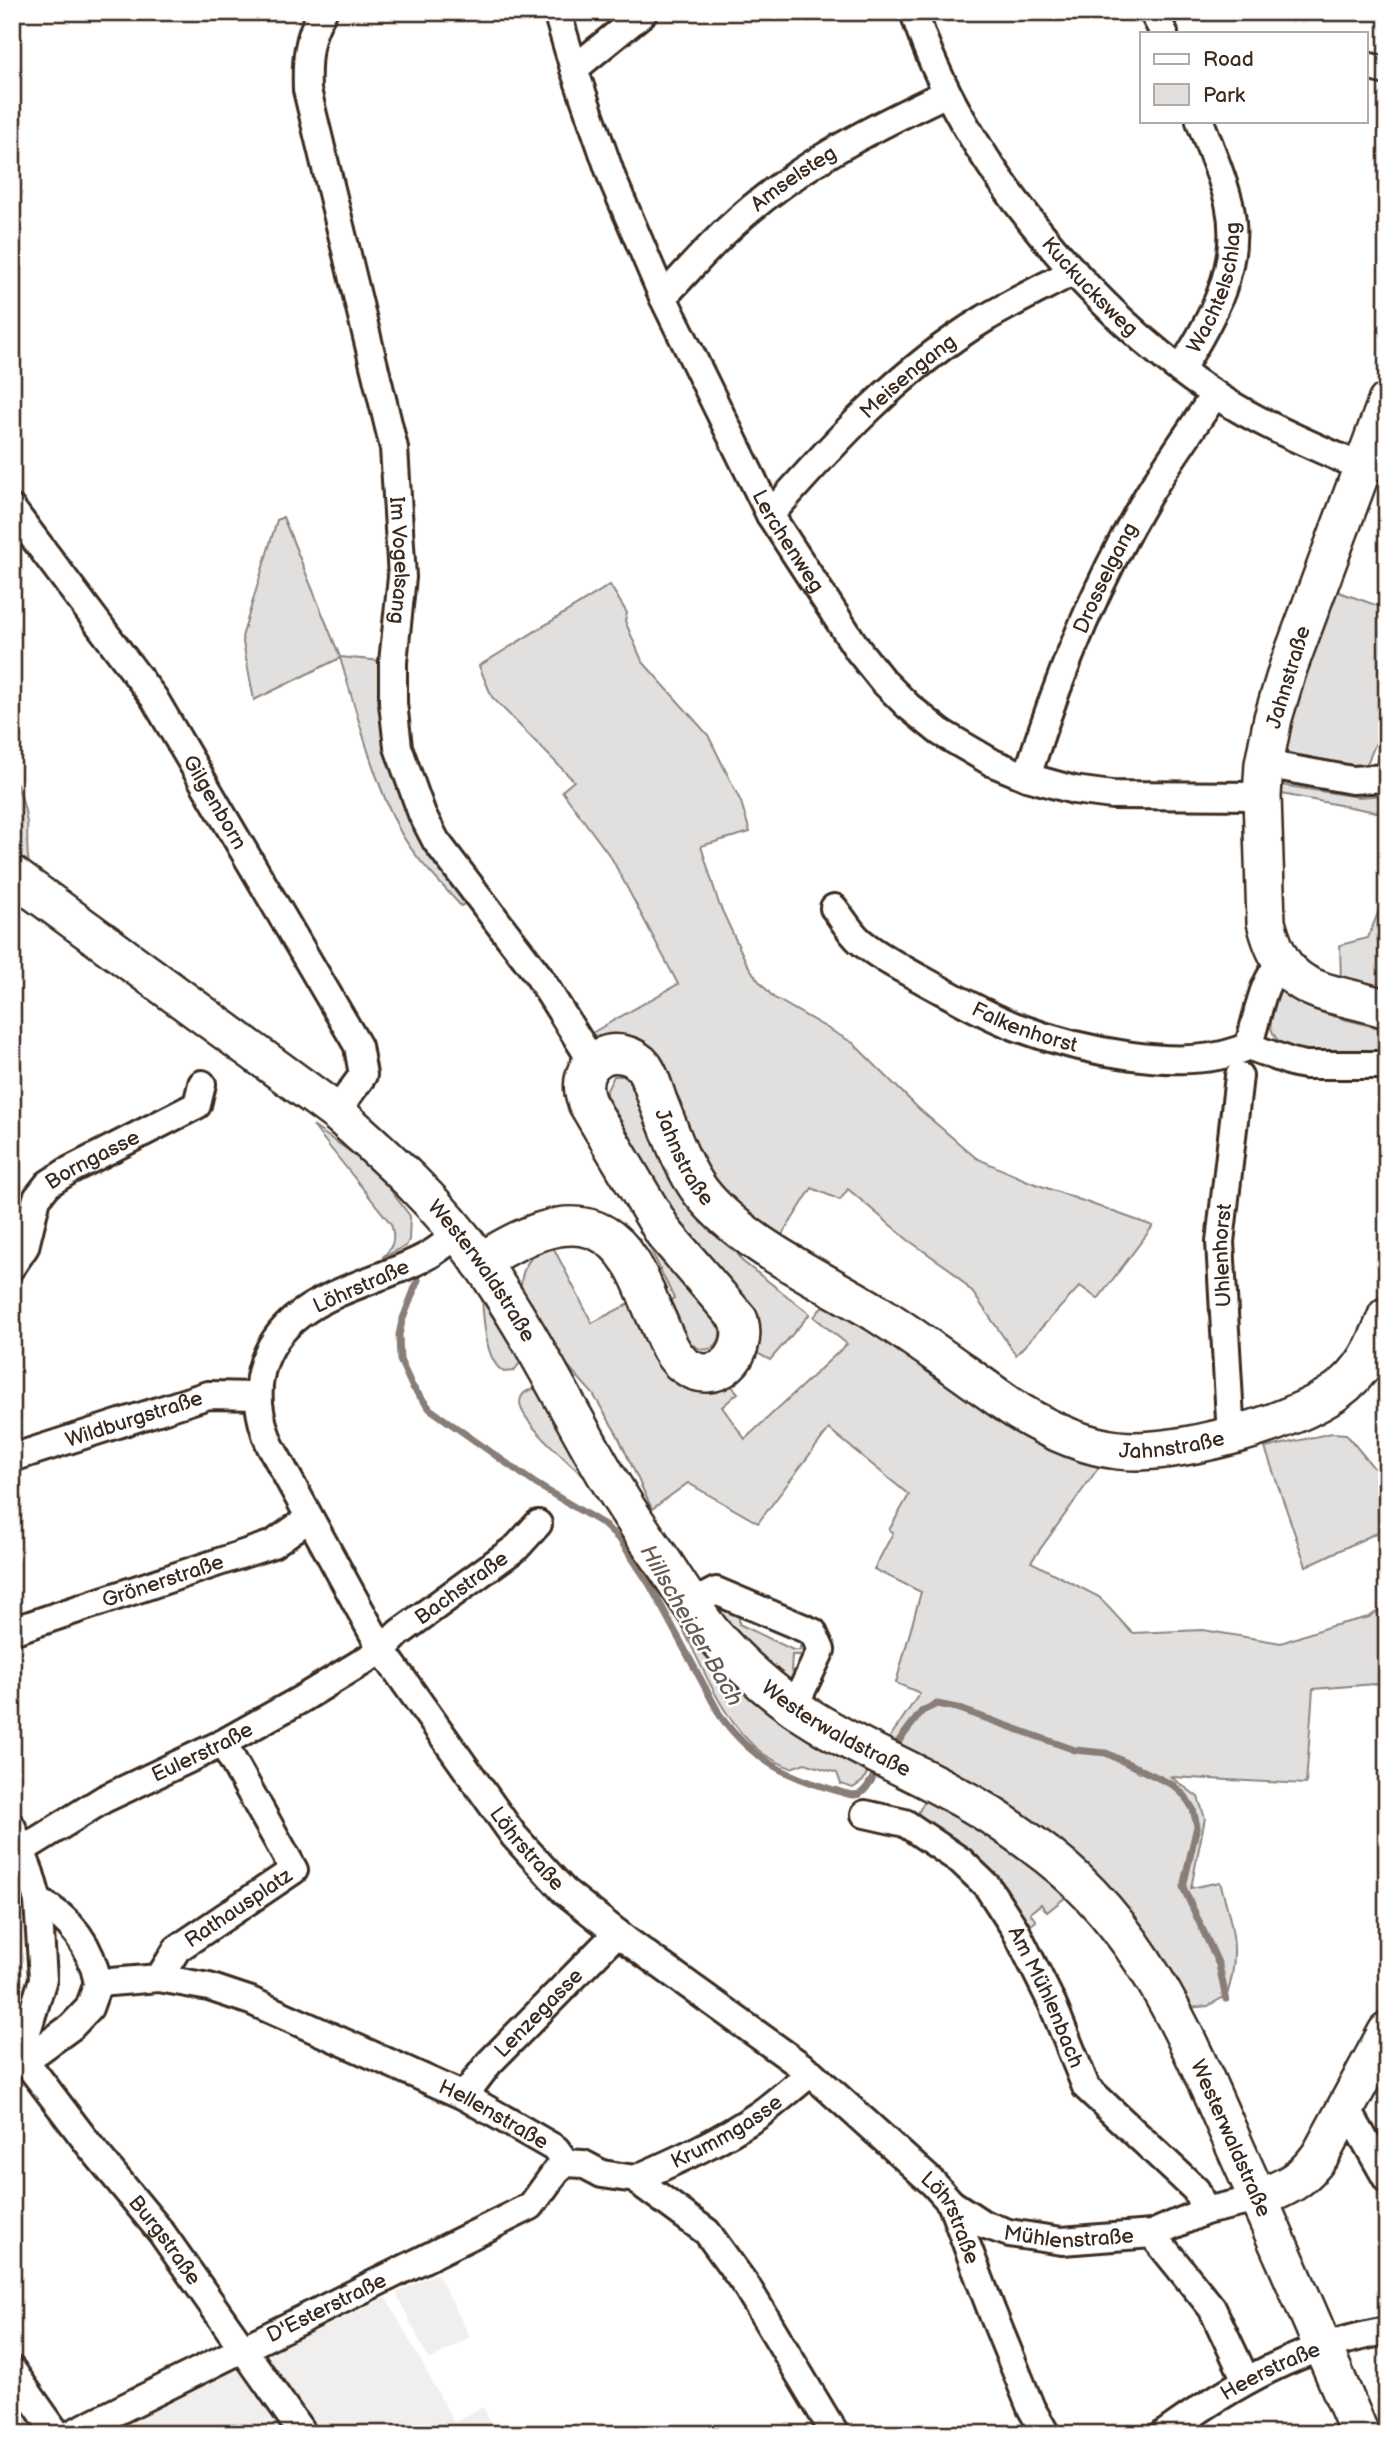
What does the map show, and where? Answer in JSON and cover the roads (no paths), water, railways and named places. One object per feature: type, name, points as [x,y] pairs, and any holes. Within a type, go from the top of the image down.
[{"type":"street","name":"Im Vogelsang","points":[[323,12],[310,40],[306,65],[307,90],[394,448],[402,577],[393,662],[393,703],[398,747],[422,814],[436,841],[538,975],[593,1063]]},
{"type":"street","name":"Lerchenweg","points":[[557,12],[573,69],[612,178],[663,297],[770,515],[858,650],[908,706],[940,732],[993,763],[1027,777],[1074,790],[1112,795],[1263,780],[1387,778]]},
{"type":"street","points":[[573,69],[644,12]]},
{"type":"street","name":"Kuckucksweg","points":[[914,12],[947,93],[996,174],[1025,214],[1074,271],[1150,347],[1215,394],[1291,436],[1361,467]]},
{"type":"street","points":[[1153,12],[1163,32]]},
{"type":"street","points":[[1368,66],[1387,71]]},
{"type":"street","name":"Amselsteg","points":[[663,297],[727,231],[794,176],[866,131],[947,93]]},
{"type":"street","name":"Wachtelschlag","points":[[1180,370],[1205,330],[1221,296],[1230,254],[1230,206],[1200,122]]},
{"type":"street","name":"Meisengang","points":[[770,515],[842,435],[907,375],[983,320],[1074,271]]},
{"type":"street","name":"Drosselgang","points":[[1027,777],[1066,662],[1102,581],[1147,497],[1215,394]]},
{"type":"street","name":"Jahnstraße","points":[[1387,402],[1288,668],[1273,718],[1263,780],[1266,922],[1271,942],[1281,962],[1296,979],[1311,989],[1387,1009]]},
{"type":"street","name":"Gilgenborn","points":[[12,509],[154,698],[358,1046],[363,1075],[336,1112]]},
{"type":"street","name":"Westerwaldstraße","points":[[12,875],[336,1112],[382,1152],[459,1233],[547,1368],[626,1508],[691,1604],[736,1658],[794,1707],[990,1815],[1077,1881],[1127,1935],[1146,1963],[1181,2030],[1360,2434]]},
{"type":"street","name":"Falkenhorst","points":[[834,908],[859,940],[892,963],[953,997],[1014,1026],[1075,1044],[1142,1057],[1186,1059],[1231,1054],[1248,1046]]},
{"type":"street","points":[[1281,962],[1270,974],[1264,987],[1248,1046],[1305,1065],[1387,1065]]},
{"type":"street","name":"Jahnstraße","points":[[593,1063],[609,1054],[619,1054],[629,1056],[644,1067],[684,1167],[703,1194],[768,1250],[875,1312],[1043,1426],[1097,1447],[1120,1451],[1171,1448],[1231,1437],[1306,1409],[1338,1391],[1361,1369],[1370,1356],[1387,1316]]},
{"type":"street","points":[[480,1262],[515,1241],[544,1231],[577,1226],[601,1231],[620,1247],[632,1262],[671,1349],[682,1364],[700,1372],[713,1372],[723,1368],[738,1353],[742,1337],[739,1320],[664,1233],[587,1103],[583,1093],[584,1078],[593,1063]]},
{"type":"street","name":"Uhlenhorst","points":[[1231,1437],[1220,1242],[1239,1076]]},
{"type":"street","name":"Borngasse","points":[[12,1266],[25,1247],[37,1198],[48,1184],[68,1171],[197,1105],[202,1084]]},
{"type":"street","name":"Löhrstraße","points":[[459,1233],[428,1256],[331,1296],[301,1313],[280,1332],[269,1349],[261,1371],[257,1396],[261,1422],[270,1445],[308,1519],[382,1650],[514,1836],[564,1891],[617,1933],[811,2073],[951,2203],[1031,2408],[1046,2434]]},
{"type":"street","name":"Wildburgstraße","points":[[12,1458],[208,1395],[257,1396]]},
{"type":"street","name":"Grönerstraße","points":[[12,1631],[273,1544],[308,1519]]},
{"type":"street","name":"Bachstraße","points":[[382,1650],[399,1633],[517,1547],[538,1524]]},
{"type":"street","points":[[691,1604],[716,1591],[813,1632],[821,1650],[794,1707]]},
{"type":"street","name":"Eulerstraße","points":[[15,1844],[223,1743],[382,1650]]},
{"type":"street","name":"Rathausplatz","points":[[159,1978],[177,1949],[294,1870],[223,1743]]},
{"type":"street","name":"Am Mühlenbach","points":[[865,1814],[912,1827],[961,1861],[988,1886],[1015,1929],[1046,1990],[1086,2087],[1196,2190],[1205,2211]]},
{"type":"street","points":[[15,1844],[38,1901],[43,1979],[16,2058]]},
{"type":"street","points":[[16,2058],[38,2052],[71,2027],[89,2008],[98,1983],[94,1962],[80,1937],[60,1915],[38,1901]]},
{"type":"street","name":"Lenzegasse","points":[[464,2096],[489,2063],[617,1933]]},
{"type":"street","points":[[98,1983],[159,1978]]},
{"type":"street","name":"Hellenstraße","points":[[159,1978],[209,1987],[251,2001],[464,2096],[556,2149],[566,2163],[583,2164],[602,2174],[635,2179],[707,2232],[747,2287],[835,2434]]},
{"type":"street","points":[[1258,2199],[1289,2186],[1309,2172],[1387,2032]]},
{"type":"street","name":"Burgstraße","points":[[16,2058],[161,2232],[303,2434]]},
{"type":"street","name":"Krummgasse","points":[[635,2179],[726,2134],[760,2113],[811,2073]]},
{"type":"street","points":[[1346,2107],[1387,2179]]},
{"type":"street","name":"D'Esterstraße","points":[[71,2434],[531,2206],[557,2170],[566,2163]]},
{"type":"street","name":"Mühlenstraße","points":[[951,2203],[983,2224],[1038,2239],[1085,2241],[1152,2234],[1205,2211],[1258,2199]]},
{"type":"street","name":"Mühlenstraße","points":[[1152,2234],[1212,2308],[1246,2380]]},
{"type":"street","name":"Heerstraße","points":[[1164,2434],[1210,2401],[1289,2358],[1321,2346],[1387,2332]]},
{"type":"street","points":[[12,2370],[57,2434]]},
{"type":"waterway","name":"Hillscheider Bach","points":[[418,1280],[399,1335],[400,1360],[412,1386],[430,1409],[536,1484],[603,1524],[621,1541],[650,1585],[721,1717],[733,1732],[757,1755],[785,1772],[848,1794],[855,1795],[864,1791],[880,1766]]},
{"type":"waterway","name":"Hillscheider Bach","points":[[891,1751],[922,1711],[937,1704],[957,1708],[1075,1750],[1106,1753],[1173,1785],[1185,1796],[1193,1809],[1197,1826],[1183,1887],[1219,1965],[1226,1999]]}]
